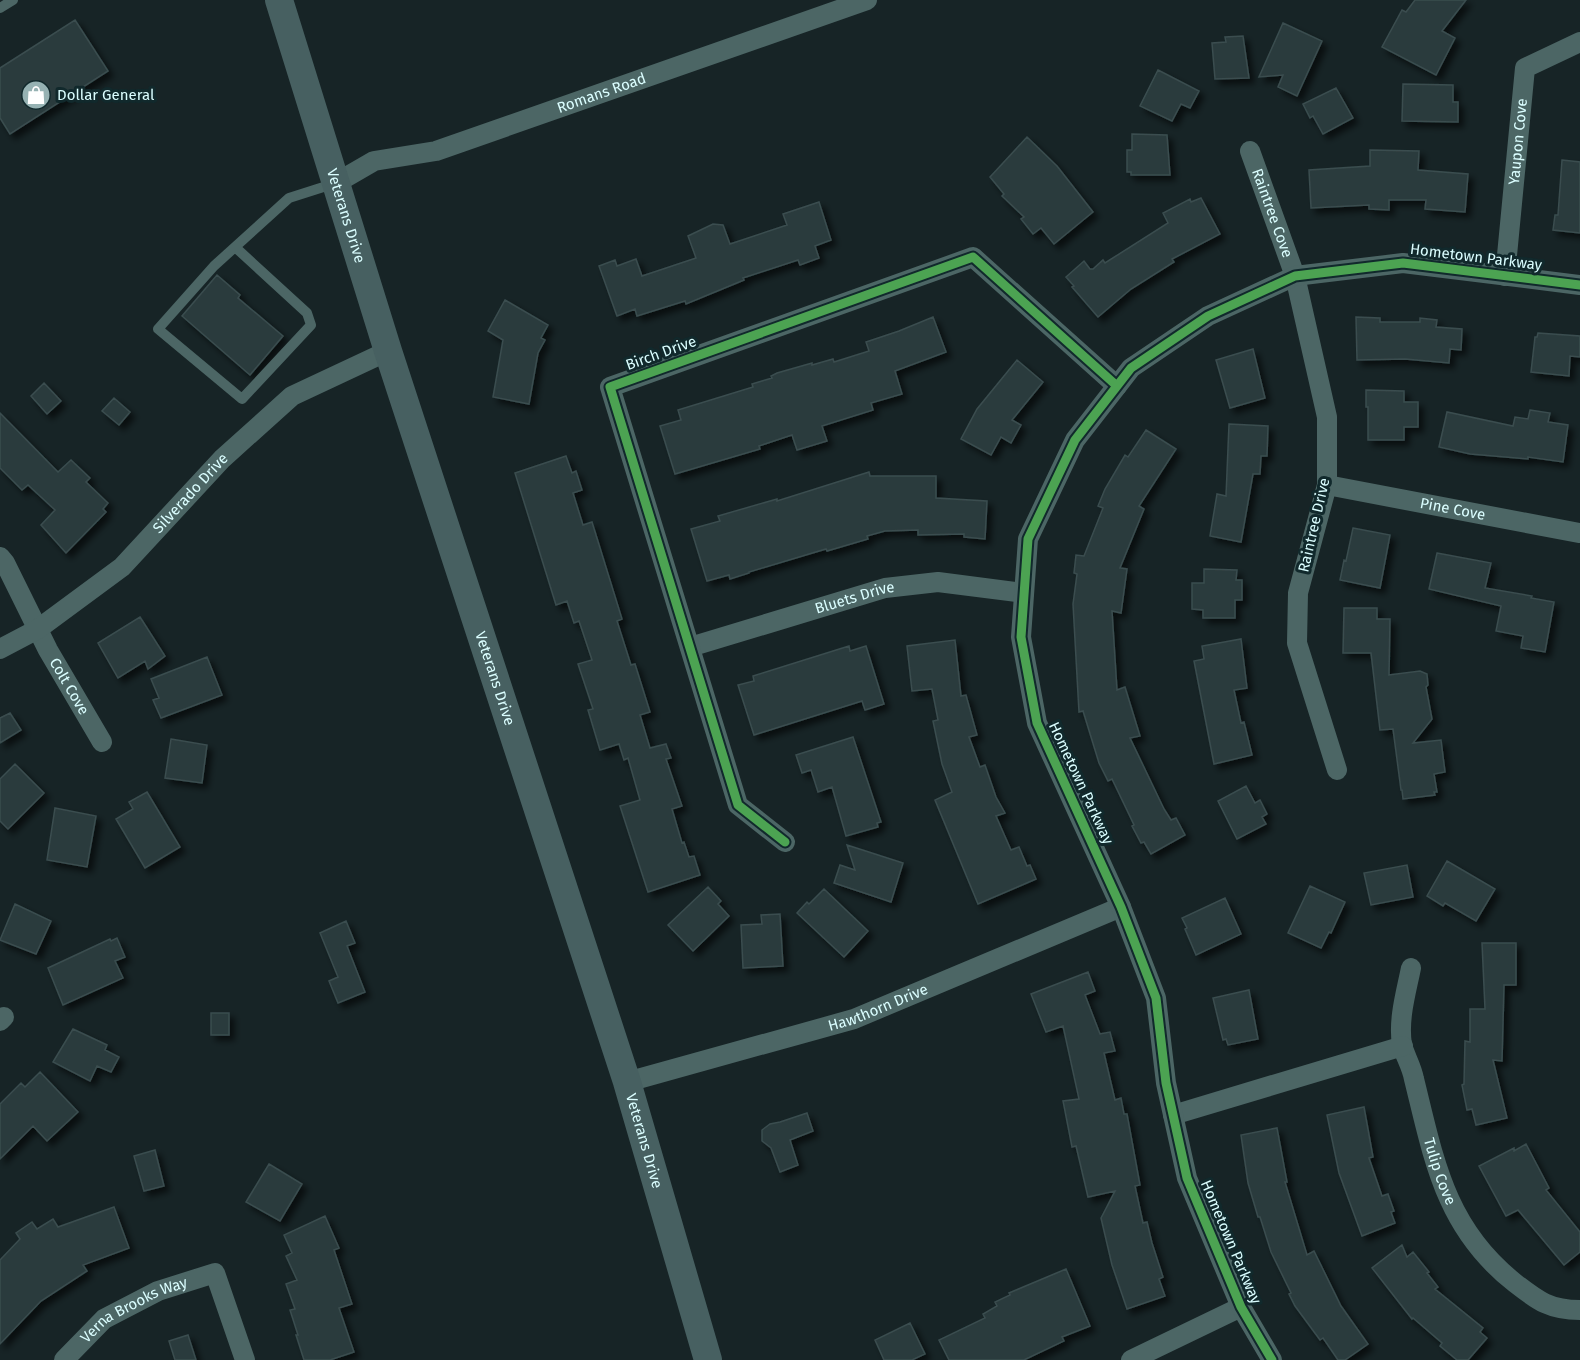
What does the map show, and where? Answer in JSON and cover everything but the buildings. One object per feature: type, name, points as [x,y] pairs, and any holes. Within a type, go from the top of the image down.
[{"type":"main road","name":"Veterans Drive","points":[[279,0],[388,351],[627,1082],[708,1360]]},
{"type":"street","name":"Romans Road","points":[[336,183],[374,161],[436,151],[867,0]]},
{"type":"street","name":"Yaupon Cove","points":[[1505,276],[1525,68],[1580,42]]},
{"type":"street","name":"Raintree Cove","points":[[1250,151],[1295,276]]},
{"type":"street","name":"Birch Drive","points":[[785,842],[738,805],[610,387],[974,258],[1117,386]]},
{"type":"street","name":"Hometown Parkway","points":[[1272,1360],[1241,1307],[1187,1178],[1166,1083],[1156,998],[1121,908],[1036,723],[1021,638],[1028,539],[1076,440],[1131,368],[1208,316],[1295,276],[1403,263],[1580,285]]},
{"type":"street","name":"Raintree Drive","points":[[1295,276],[1327,417],[1327,485],[1298,593],[1297,643],[1337,770]]},
{"type":"street","name":"Silverado Drive","points":[[0,650],[38,629],[122,567],[222,459],[292,396],[388,351]]},
{"type":"street","name":"Pine Cove","points":[[1327,485],[1579,533]]},
{"type":"street","name":"Colt Cove","points":[[0,557],[48,650],[102,742]]},
{"type":"street","name":"Bluets Drive","points":[[690,647],[885,588],[938,582],[1024,593]]},
{"type":"street","name":"Hawthorn Drive","points":[[627,1082],[854,1019],[1121,908]]},
{"type":"street","name":"Tulip Cove","points":[[1411,968],[1401,1018],[1402,1046],[1412,1068],[1435,1165],[1460,1223],[1482,1252],[1507,1277],[1531,1296],[1559,1310],[1580,1310]]},
{"type":"street","points":[[1173,1115],[1402,1046]]},
{"type":"street","name":"Verna Brooks Way","points":[[64,1360],[104,1319],[158,1291],[215,1273],[245,1360]]},
{"type":"street","points":[[1131,1360],[1241,1307]]},
{"type":"lane","points":[[0,8],[13,0]]},
{"type":"lane","points":[[235,247],[307,313],[311,325],[242,399],[158,329],[214,266],[289,198],[336,183]]},
{"type":"cycle path","points":[[785,842],[738,805],[610,387],[973,257],[1117,386]]},
{"type":"cycle path","points":[[1272,1360],[1241,1307],[1187,1178],[1166,1083],[1156,998],[1121,907],[1037,723],[1021,637],[1028,539],[1075,440],[1131,368],[1208,316],[1295,276],[1403,263],[1580,285]]},
{"type":"place","name":"Dollar General","points":[[36,95]]}]
